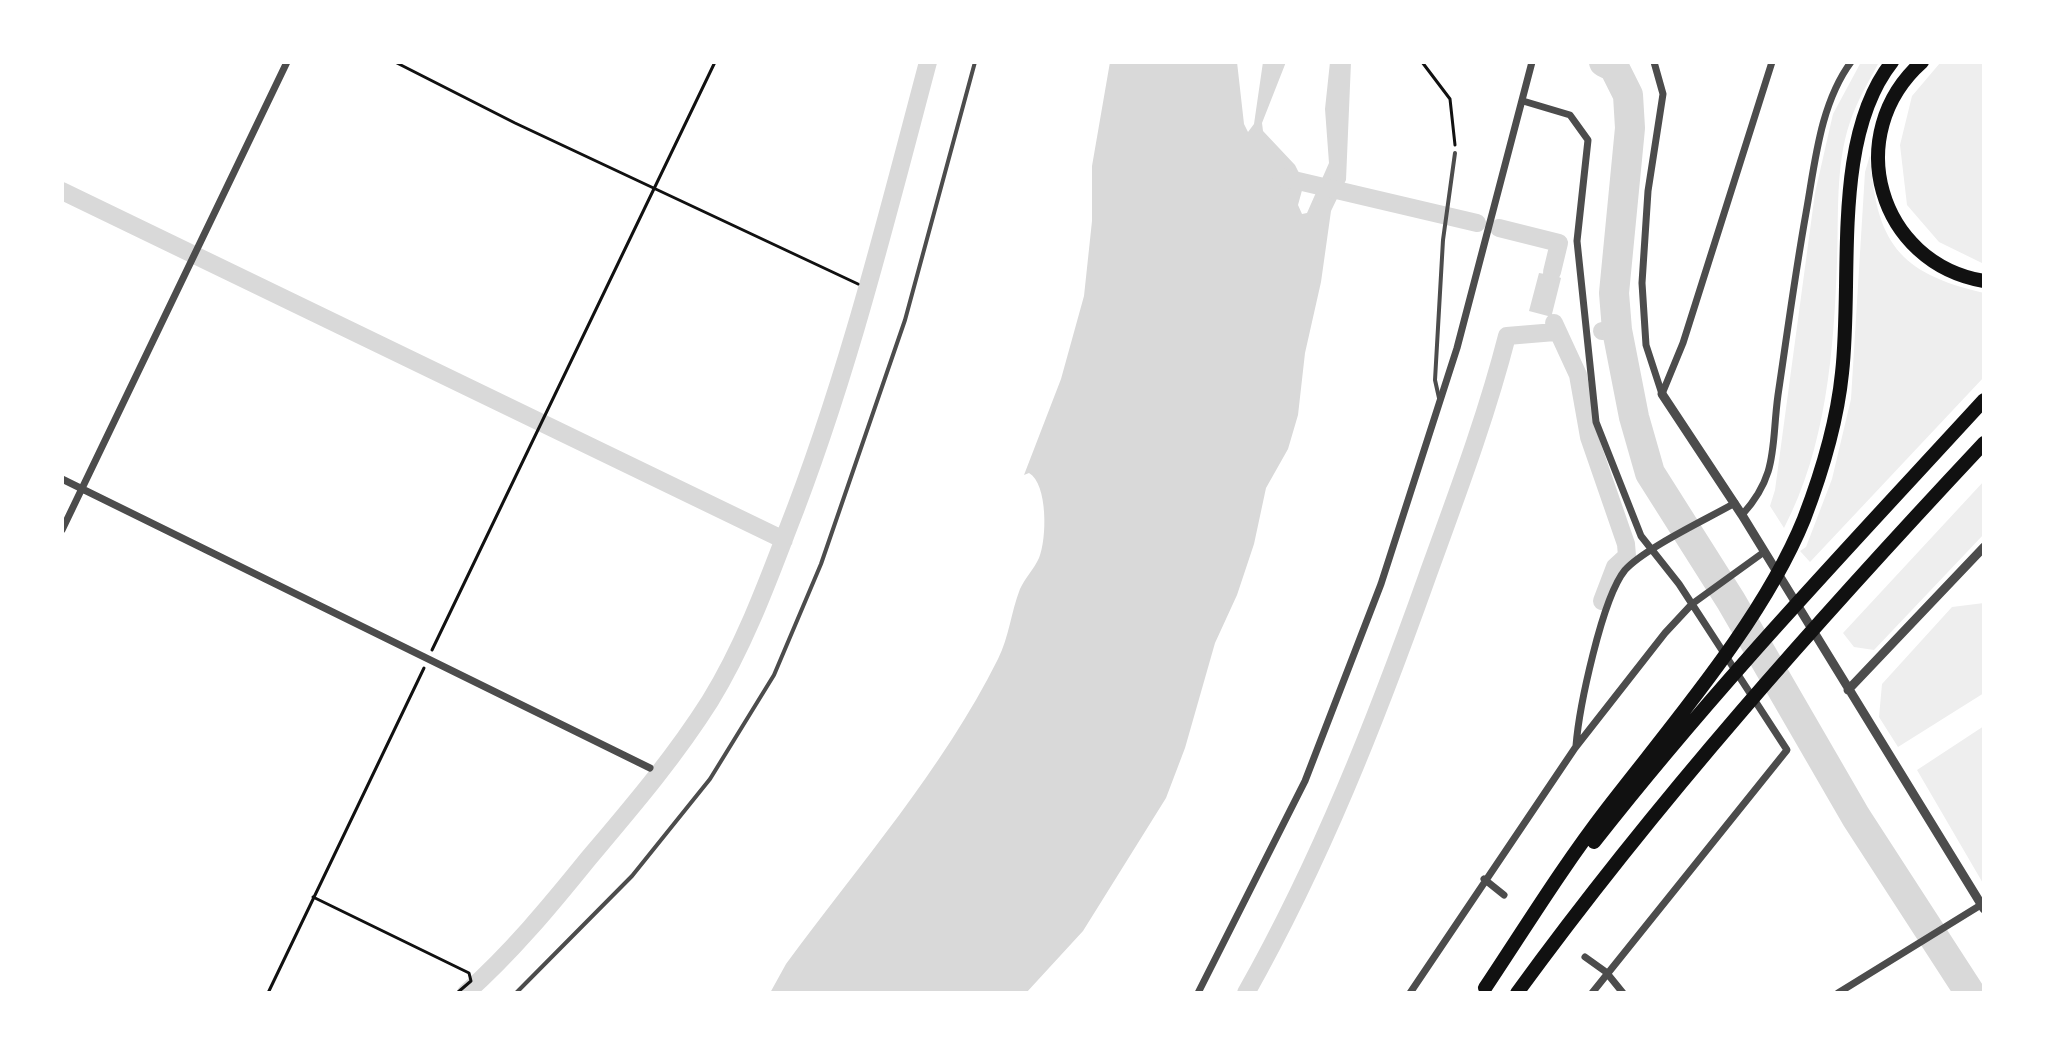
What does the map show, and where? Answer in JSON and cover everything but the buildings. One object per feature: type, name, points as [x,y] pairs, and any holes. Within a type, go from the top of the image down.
[{"type":"highway","points":[[1483,991],[1596,824],[1708,676],[1791,547],[1818,480],[1840,388],[1855,149],[1869,98],[1892,62]]},
{"type":"highway","points":[[1922,62],[1903,82],[1882,124],[1878,150],[1883,192],[1890,215],[1922,255],[1945,270],[1984,281]]},
{"type":"highway","points":[[1483,991],[1597,838],[1716,690],[1814,580],[1984,400]]},
{"type":"highway","points":[[1517,993],[1588,896],[1737,714],[1984,443]]},
{"type":"highway","points":[[1834,607],[1984,456]]},
{"type":"street","points":[[62,530],[287,62]]},
{"type":"street","points":[[1198,993],[1305,781],[1381,584],[1440,401],[1494,216],[1532,62]]},
{"type":"street","points":[[1654,62],[1663,94],[1648,191],[1642,283],[1646,345],[1662,394],[1735,503],[1983,905],[1838,993]]},
{"type":"street","points":[[1662,394],[1683,343],[1772,62]]},
{"type":"street","points":[[1742,515],[1761,493],[1770,473],[1774,424],[1817,149],[1832,96],[1851,62]]},
{"type":"street","points":[[1523,101],[1570,115],[1588,140],[1577,241],[1596,422],[1641,536],[1654,549],[1692,604],[1787,750],[1592,993]]},
{"type":"street","points":[[62,479],[650,768]]},
{"type":"street","points":[[1575,748],[1579,706],[1605,618],[1625,571],[1654,549],[1735,503]]},
{"type":"street","points":[[1848,690],[1984,547]]},
{"type":"street","points":[[1410,993],[1575,748],[1665,633],[1692,604],[1764,552]]},
{"type":"street","points":[[1484,879],[1504,895]]},
{"type":"street","points":[[1585,957],[1606,972],[1623,993]]},
{"type":"lane","points":[[516,993],[632,876],[710,779],[774,675],[821,564],[905,320],[975,62]]},
{"type":"lane","points":[[1440,401],[1435,380],[1443,240],[1455,153]]},
{"type":"path","points":[[395,62],[858,284]]},
{"type":"path","points":[[268,993],[715,62]]},
{"type":"path","points":[[1422,62],[1450,99],[1455,153]]},
{"type":"path","points":[[313,897],[469,973],[471,981],[457,993]]},
{"type":"shaded area","points":[[1110,62],[1237,62],[1244,124],[1248,132],[1254,124],[1263,62],[1286,62],[1262,123],[1263,131],[1295,165],[1304,183],[1298,205],[1302,214],[1307,213],[1329,163],[1325,109],[1330,62],[1351,62],[1346,180],[1331,211],[1321,282],[1305,353],[1298,415],[1288,449],[1266,488],[1254,544],[1237,595],[1215,643],[1185,748],[1166,798],[1083,931],[1026,993],[770,993],[786,964],[899,816],[952,739],[998,659],[1020,589],[1039,558],[1044,526],[1043,500],[1035,479],[1029,473],[1024,475],[1061,379],[1084,296],[1092,221],[1092,166]]},
{"type":"shaded area","points":[[1861,62],[1879,62],[1853,114],[1842,156],[1833,329],[1825,398],[1810,465],[1784,528],[1770,506],[1775,490],[1815,193],[1833,114]]},
{"type":"shaded area","points":[[1984,62],[1984,264],[1939,242],[1907,205],[1900,145],[1912,96],[1940,63]]},
{"type":"shaded area","points":[[1870,155],[1878,210],[1886,232],[1897,249],[1931,275],[1984,293],[1984,377],[1810,562],[1800,551],[1806,547],[1832,479],[1851,399],[1865,172]]},
{"type":"shaded area","points":[[1546,271],[1561,278],[1552,314],[1557,321],[1551,324],[1548,316],[1529,311],[1539,273],[1545,274]]},
{"type":"shaded area","points":[[1984,481],[1984,534],[1874,650],[1854,647],[1843,633]]},
{"type":"shaded area","points":[[1984,603],[1984,693],[1898,747],[1879,717],[1882,684],[1952,607]]},
{"type":"shaded area","points":[[1984,726],[1984,885],[1917,770]]},
{"type":"waterway","points":[[466,993],[530,929],[652,782],[710,701],[732,661],[770,575],[828,416],[864,299],[928,62]]},
{"type":"waterway","points":[[1604,62],[1614,67],[1628,95],[1630,128],[1614,293],[1617,330],[1634,417],[1650,473],[1731,601],[1856,817],[1970,993]]},
{"type":"waterway","points":[[1281,177],[1477,223]]},
{"type":"waterway","points":[[62,191],[784,540]]},
{"type":"waterway","points":[[1499,228],[1559,243],[1552,272]]},
{"type":"waterway","points":[[1554,323],[1578,375],[1589,437],[1626,544],[1627,556],[1615,567],[1602,601]]},
{"type":"waterway","points":[[1602,331],[1617,330]]},
{"type":"waterway","points":[[1246,993],[1299,892],[1346,789],[1408,630],[1470,457],[1507,336],[1555,332]]}]
